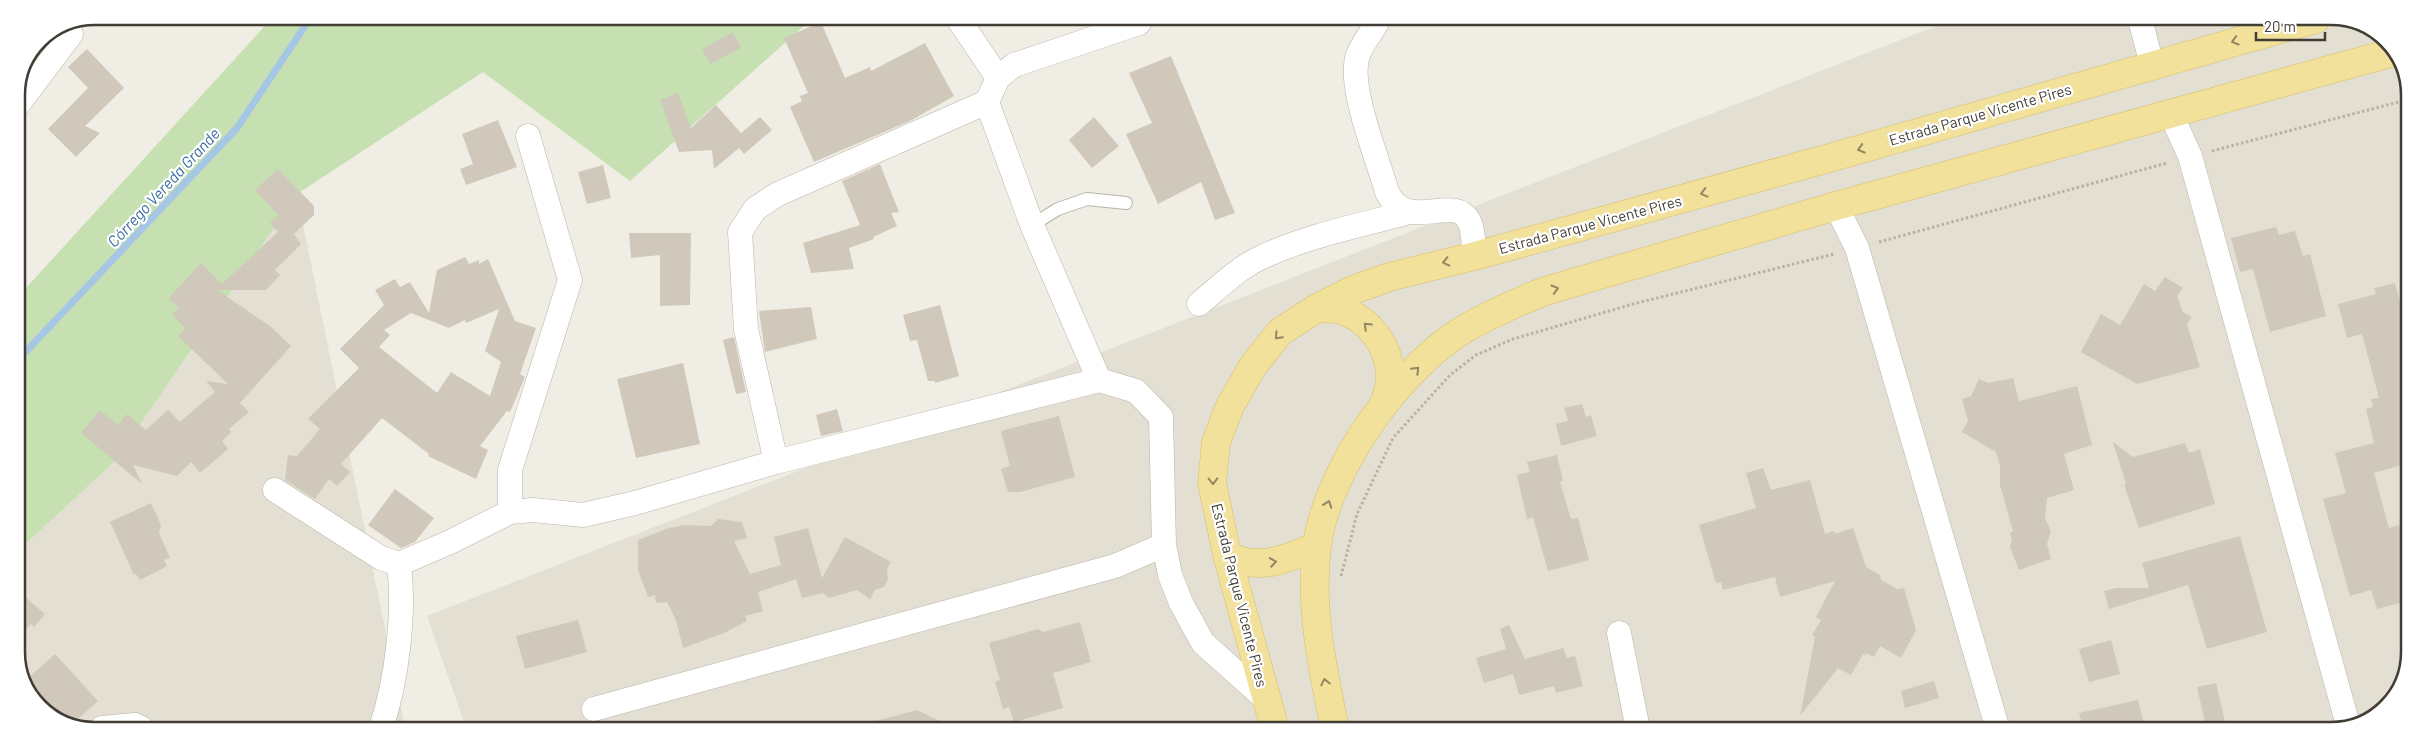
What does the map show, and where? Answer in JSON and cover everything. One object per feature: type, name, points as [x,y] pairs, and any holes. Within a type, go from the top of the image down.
[{"type":"main road","name":"Estrada Parque Vicente Pires","points":[[1273,722],[1227,555],[1212,483],[1216,442],[1230,406],[1253,366],[1280,332],[1317,308],[1353,290],[1389,277],[1475,256],[1833,157],[2295,25]]},
{"type":"main road","points":[[1333,722],[1322,666],[1314,602],[1317,546],[1324,515],[1338,476],[1385,402],[1434,351],[1466,328],[1506,306],[1545,291],[1836,206],[2170,112],[2387,54]]},
{"type":"main road","points":[[1317,308],[1340,310],[1361,320],[1378,336],[1387,356],[1390,379],[1385,402]]},
{"type":"main road","points":[[1227,555],[1236,560],[1263,564],[1286,560],[1317,546]]},
{"type":"street","points":[[962,25],[998,78]]},
{"type":"street","points":[[776,462],[746,328],[740,232],[755,209],[778,194],[987,102],[998,78],[1014,65],[1133,25]]},
{"type":"street","points":[[1375,25],[1358,55],[1355,78],[1358,95],[1387,192],[1393,204],[1410,212]]},
{"type":"street","points":[[2142,25],[2152,65]]},
{"type":"street","points":[[25,94],[71,34]]},
{"type":"street","points":[[987,102],[1032,225],[1099,380]]},
{"type":"street","points":[[2170,112],[2190,156],[2347,720]]},
{"type":"street","points":[[510,512],[510,470],[570,280],[528,136]]},
{"type":"street","points":[[1836,206],[1857,248],[1996,722]]},
{"type":"street","points":[[1199,304],[1237,272],[1260,258],[1323,236],[1410,212],[1448,209],[1460,213],[1469,221],[1475,256]]},
{"type":"street","points":[[275,490],[381,558],[398,564],[450,542],[510,512],[533,510],[583,515],[635,503],[776,462],[1099,380],[1136,391],[1161,418],[1164,545],[1170,575],[1178,596],[1203,643],[1266,700]]},
{"type":"street","points":[[594,708],[1115,566],[1164,545]]},
{"type":"street","points":[[383,722],[391,698],[403,593],[398,564]]},
{"type":"street","points":[[1619,633],[1636,722]]},
{"type":"lane","points":[[1032,225],[1058,208],[1087,199],[1126,203]]},
{"type":"path","points":[[1341,578],[1357,514],[1392,438],[1450,375],[1476,355],[1514,339],[1633,304],[1857,248],[2190,156],[2401,101]]},
{"type":"shaded area","points":[[1939,25],[2331,25],[2349,27],[2366,34],[2384,49],[2392,60],[2399,77],[2401,90],[2401,652],[2399,670],[2389,691],[2374,708],[2354,718],[2331,722],[464,722],[427,616]]},
{"type":"shaded area","points":[[297,194],[404,722],[95,722],[68,717],[49,705],[34,687],[26,666],[25,545],[116,460]]},
{"type":"green space","points":[[266,25],[805,25],[630,181],[483,72],[297,194],[116,460],[25,545],[25,289]]},
{"type":"building","points":[[814,25],[822,25],[845,78],[870,67],[871,71],[925,43],[954,96],[910,121],[814,162],[790,107],[802,101],[800,96],[808,93],[784,38]]},
{"type":"building","points":[[733,32],[741,48],[710,64],[702,49]]},
{"type":"building","points":[[87,49],[124,88],[85,126],[100,133],[76,157],[48,129],[88,88],[68,67]]},
{"type":"building","points":[[1171,56],[1235,213],[1215,220],[1201,182],[1158,204],[1126,134],[1152,123],[1129,73]]},
{"type":"building","points":[[678,93],[691,128],[716,105],[741,133],[760,117],[772,130],[744,154],[739,148],[714,169],[712,150],[679,152],[660,100]]},
{"type":"building","points":[[1094,117],[1119,146],[1092,168],[1069,140]]},
{"type":"building","points":[[498,120],[517,167],[466,185],[460,169],[473,164],[462,134]]},
{"type":"building","points":[[880,164],[899,212],[891,213],[897,226],[873,237],[874,239],[849,248],[854,269],[811,273],[803,243],[860,225],[842,181]]},
{"type":"building","points":[[603,165],[611,198],[587,204],[578,172]]},
{"type":"building","points":[[278,169],[314,206],[314,215],[294,234],[301,244],[275,270],[280,275],[266,290],[217,290],[270,326],[291,346],[240,403],[249,412],[229,429],[231,432],[222,441],[228,449],[200,473],[191,462],[177,476],[133,465],[142,484],[81,433],[100,410],[118,425],[127,414],[146,430],[168,410],[180,422],[215,392],[206,381],[228,384],[178,336],[185,328],[172,314],[179,308],[168,299],[201,263],[222,284],[278,232],[270,223],[278,215],[255,190]]},
{"type":"building","points":[[2276,227],[2279,235],[2295,231],[2303,256],[2310,254],[2326,316],[2270,332],[2253,269],[2240,272],[2231,238]]},
{"type":"building","points":[[629,233],[691,233],[690,305],[660,306],[660,255],[631,258]]},
{"type":"building","points":[[465,257],[469,264],[479,260],[479,264],[488,259],[515,321],[536,328],[520,374],[525,377],[510,412],[507,411],[480,446],[488,450],[476,479],[428,456],[429,454],[382,418],[341,464],[350,472],[337,486],[329,479],[315,499],[285,480],[288,455],[297,456],[320,429],[308,419],[359,368],[340,349],[384,305],[375,290],[395,279],[400,287],[410,282],[429,313],[437,270]],"holes":[[[499,309],[485,351],[501,362],[490,396],[451,372],[437,393],[379,347],[390,335],[384,330],[411,313],[449,328],[465,320],[466,323]]]},
{"type":"building","points":[[2165,277],[2183,288],[2177,296],[2183,312],[2192,317],[2187,324],[2200,367],[2137,384],[2081,352],[2101,314],[2120,325],[2144,284],[2155,291]]},
{"type":"building","points":[[2395,283],[2401,306],[2401,465],[2374,473],[2389,528],[2399,525],[2401,532],[2401,603],[2377,609],[2371,590],[2350,596],[2323,499],[2346,493],[2335,453],[2374,443],[2366,409],[2373,407],[2371,399],[2379,398],[2362,334],[2347,338],[2338,304],[2376,294],[2374,288]]},
{"type":"building","points":[[940,305],[959,376],[935,383],[935,381],[928,381],[917,340],[910,341],[903,315]]},
{"type":"building","points":[[811,307],[817,339],[765,352],[759,311]]},
{"type":"building","points":[[734,337],[746,392],[736,394],[723,340]]},
{"type":"building","points":[[683,363],[700,444],[636,458],[617,379]]},
{"type":"building","points":[[2013,378],[2019,401],[2077,386],[2092,445],[2064,454],[2074,490],[2047,498],[2045,518],[2051,531],[2047,544],[2051,559],[2019,570],[2010,547],[2012,539],[2010,533],[2013,531],[2000,485],[2000,466],[1996,452],[1962,432],[1968,421],[1962,399],[1971,396],[1979,379],[1988,383]]},
{"type":"building","points":[[1582,404],[1586,417],[1591,415],[1597,436],[1561,446],[1556,424],[1568,421],[1564,408]]},
{"type":"building","points":[[837,409],[843,431],[821,436],[816,415]]},
{"type":"building","points":[[1059,416],[1075,477],[1020,492],[1008,492],[1001,469],[1010,466],[1001,431]]},
{"type":"building","points":[[2113,442],[2133,457],[2185,443],[2189,453],[2200,449],[2215,504],[2139,528],[2124,485],[2126,484]]},
{"type":"building","points":[[1557,455],[1563,481],[1560,482],[1571,519],[1578,518],[1589,560],[1548,571],[1533,517],[1527,519],[1517,475],[1530,472],[1527,462]]},
{"type":"building","points":[[1763,468],[1771,490],[1810,480],[1825,534],[1834,531],[1835,534],[1853,528],[1866,567],[1880,575],[1881,580],[1897,589],[1904,588],[1916,630],[1901,658],[1880,646],[1874,657],[1866,653],[1865,656],[1863,654],[1851,675],[1838,668],[1800,716],[1815,637],[1812,635],[1821,620],[1816,617],[1835,581],[1780,597],[1775,577],[1723,590],[1721,582],[1716,583],[1699,525],[1756,508],[1746,473]]},
{"type":"building","points":[[395,489],[434,518],[415,542],[401,548],[368,525]]},
{"type":"building","points":[[151,503],[161,525],[159,533],[170,558],[164,560],[167,566],[140,580],[136,574],[134,575],[110,522]]},
{"type":"building","points":[[718,519],[742,522],[747,538],[734,541],[750,574],[781,565],[774,537],[808,528],[822,578],[845,537],[891,562],[887,569],[888,579],[884,587],[875,590],[870,599],[857,590],[829,598],[823,593],[802,598],[796,579],[758,592],[763,611],[745,616],[747,621],[724,633],[683,648],[676,620],[667,602],[656,603],[655,595],[648,597],[638,570],[638,540],[669,528],[684,525],[711,526]]},
{"type":"building","points":[[2240,536],[2267,632],[2207,649],[2188,585],[2109,609],[2104,591],[2116,588],[2149,588],[2142,563]]},
{"type":"building","points":[[25,597],[45,614],[34,627],[31,624],[25,631]]},
{"type":"building","points":[[578,620],[587,652],[525,669],[516,636]]},
{"type":"building","points":[[1080,622],[1091,662],[1053,673],[1063,708],[1014,722],[1009,707],[1003,709],[995,682],[1000,680],[989,643],[1038,629],[1043,632]]},
{"type":"building","points":[[1509,625],[1525,659],[1563,648],[1567,658],[1575,656],[1583,686],[1556,693],[1554,686],[1519,695],[1513,674],[1484,683],[1476,658],[1506,649],[1500,629]]},
{"type":"building","points":[[2111,640],[2120,674],[2089,682],[2079,649]]},
{"type":"building","points":[[55,654],[98,701],[77,720],[68,717],[49,705],[39,695],[29,677]]},
{"type":"building","points":[[1934,681],[1939,698],[1905,708],[1901,691]]},
{"type":"building","points":[[2216,683],[2225,722],[2205,722],[2197,687]]},
{"type":"building","points":[[2138,700],[2144,722],[2082,722],[2079,713]]},
{"type":"building","points":[[917,710],[942,722],[873,722]]},
{"type":"waterway","name":"Córrego Vereda Grande","points":[[25,352],[237,128],[306,25]]}]
